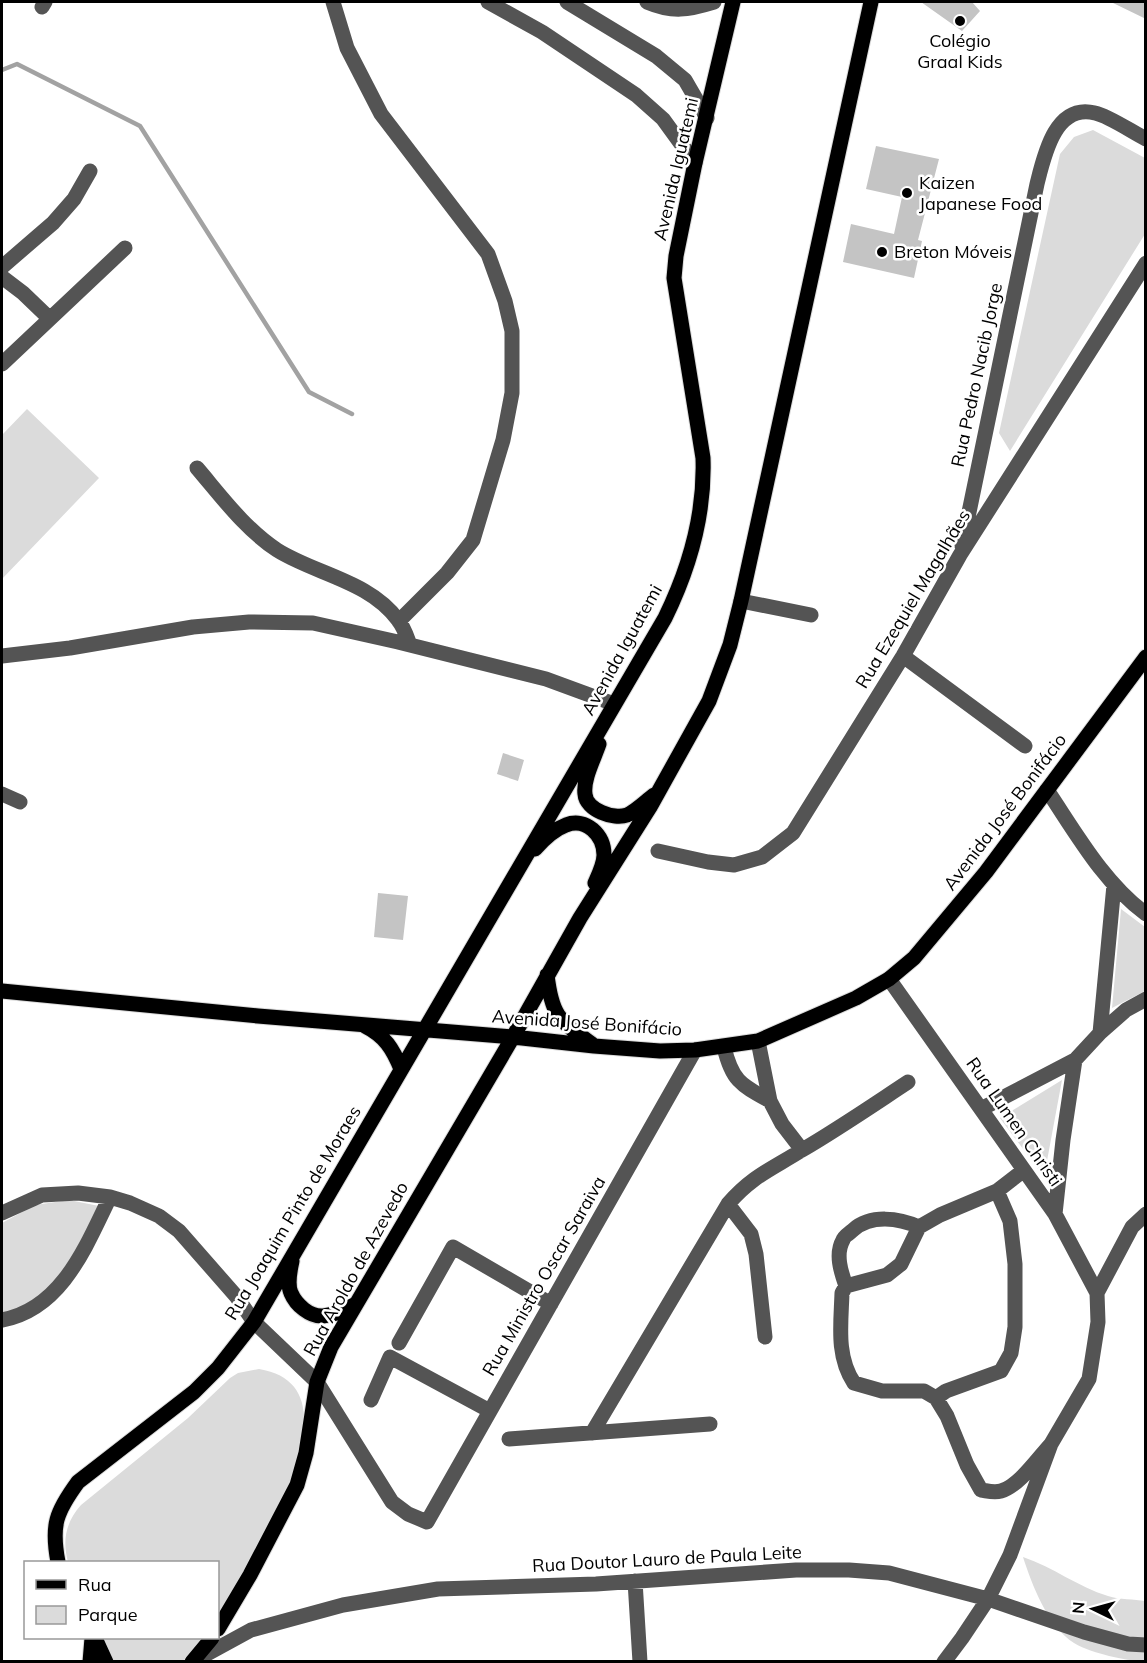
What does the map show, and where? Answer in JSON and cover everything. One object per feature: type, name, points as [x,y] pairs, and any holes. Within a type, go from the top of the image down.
[{"type":"main road","name":"Avenida Iguatemi","points":[[423,1030],[678,591],[697,523],[704,479],[703,458],[674,278],[676,256],[733,2]]},
{"type":"main road","points":[[513,1037],[580,918],[659,791],[709,701],[730,645],[871,2]]},
{"type":"main road","points":[[865,31],[883,2]]},
{"type":"main road","name":"Avenida José Bonifácio","points":[[2,991],[594,1046],[695,1050],[758,1041],[856,998],[890,979],[914,958],[979,880],[1146,657]]},
{"type":"main road","points":[[612,707],[586,782],[585,796],[591,806],[612,816],[627,815],[659,791]]},
{"type":"main road","points":[[523,861],[542,842],[565,825],[580,823],[596,831],[602,840],[604,855],[601,870],[580,918]]},
{"type":"main road","points":[[547,975],[550,999],[555,1013],[565,1025],[594,1046]]},
{"type":"main road","points":[[363,1025],[378,1032],[387,1042],[393,1049],[401,1069]]},
{"type":"main road","name":"Rua Joaquim Pinto de Moraes","points":[[57,1561],[54,1540],[57,1516],[66,1498],[78,1482],[194,1392],[218,1368],[254,1322],[423,1030]]},
{"type":"main road","name":"Rua Aroldo de Azevedo","points":[[219,1627],[250,1575],[297,1485],[306,1453],[317,1382],[331,1347],[513,1037]]},
{"type":"main road","points":[[297,1246],[290,1271],[291,1293],[304,1311],[321,1316],[339,1313],[355,1304]]},
{"type":"main road","points":[[90,1662],[93,1639]]},
{"type":"main road","points":[[94,1639],[106,1662]]},
{"type":"main road","points":[[192,1662],[211,1639]]},
{"type":"street","points":[[333,2],[347,48],[381,114],[488,254],[505,301],[512,332],[513,393],[503,440],[473,540],[447,573],[399,621]]},
{"type":"street","points":[[488,2],[542,32],[636,95],[663,119],[695,164]]},
{"type":"street","points":[[567,2],[656,56],[685,80],[707,118]]},
{"type":"street","points":[[654,4],[688,10],[714,2]]},
{"type":"street","name":"Rua Pedro Nacib Jorge","points":[[960,555],[1047,144],[1065,119],[1082,112],[1096,113],[1146,138]]},
{"type":"street","points":[[2,267],[53,223],[74,199],[90,171]]},
{"type":"street","points":[[2,364],[125,248]]},
{"type":"street","name":"Rua Ezequiel Magalhães","points":[[658,851],[708,862],[734,864],[762,857],[793,833],[903,656],[960,555],[1146,263]]},
{"type":"street","points":[[2,277],[49,318]]},
{"type":"street","points":[[197,468],[255,534],[293,559],[347,582],[381,602],[399,621],[410,645]]},
{"type":"street","points":[[741,601],[811,615]]},
{"type":"street","points":[[2,656],[70,648],[160,631],[249,622],[314,623],[546,679],[612,707]]},
{"type":"street","points":[[903,656],[1024,746]]},
{"type":"street","points":[[1047,790],[1088,852],[1114,885],[1146,914]]},
{"type":"street","points":[[2,794],[20,802]]},
{"type":"street","points":[[1100,1033],[1114,885]]},
{"type":"street","name":"Rua Lumen Christi","points":[[890,979],[1055,1214],[1097,1293]]},
{"type":"street","points":[[981,1109],[1075,1060],[1126,1010],[1146,999]]},
{"type":"street","points":[[758,1041],[770,1101],[782,1124],[802,1150]]},
{"type":"street","points":[[724,1047],[728,1066],[741,1084],[770,1101]]},
{"type":"street","name":"Rua Ministro Oscar Saraiva","points":[[317,1382],[392,1502],[408,1514],[427,1521],[695,1050]]},
{"type":"street","points":[[1055,1214],[1075,1060]]},
{"type":"street","points":[[592,1433],[728,1204],[756,1176],[802,1150],[908,1082]]},
{"type":"street","points":[[1024,1170],[997,1191],[940,1215],[919,1227],[901,1264],[887,1275],[846,1286],[842,1293],[840,1350],[846,1372],[854,1383],[882,1391],[924,1391],[936,1398],[947,1416],[967,1465],[981,1490],[1003,1491],[1021,1477],[1051,1444]]},
{"type":"street","points":[[936,1398],[946,1391],[1001,1371],[1011,1353],[1015,1327],[1015,1264],[1010,1221],[997,1191]]},
{"type":"street","points":[[2,1213],[42,1195],[78,1193],[110,1197],[159,1216],[178,1231],[236,1296],[254,1322],[317,1382]]},
{"type":"street","points":[[2,1320],[35,1307],[61,1285],[80,1257],[110,1197]]},
{"type":"street","points":[[728,1204],[751,1234],[756,1254],[765,1337]]},
{"type":"street","points":[[944,1662],[963,1638],[988,1599],[1010,1555],[1051,1444],[1089,1379],[1098,1322],[1097,1293],[1132,1227],[1146,1214]]},
{"type":"street","points":[[846,1286],[840,1269],[839,1255],[843,1239],[858,1226],[877,1219],[904,1220],[919,1227]]},
{"type":"street","points":[[399,1343],[453,1247],[551,1304]]},
{"type":"street","points":[[1081,1262],[1111,1267]]},
{"type":"street","points":[[371,1400],[390,1358],[490,1411]]},
{"type":"street","points":[[509,1439],[710,1424]]},
{"type":"street","name":"Rua Doutor Lauro de Paula Leite","points":[[192,1662],[251,1630],[343,1605],[438,1589],[635,1581],[796,1570],[889,1573],[988,1599],[1084,1632],[1128,1644],[1146,1645]]},
{"type":"street","points":[[635,1581],[640,1662]]},
{"type":"green space","points":[[1093,130],[1145,158],[1145,234],[1010,451],[999,433],[1060,154],[1074,137]]},
{"type":"green space","points":[[27,409],[99,478],[2,579],[2,435]]},
{"type":"green space","points":[[1121,909],[1145,927],[1145,991],[1112,1008]]},
{"type":"green space","points":[[1062,1080],[1044,1177],[1000,1118]]},
{"type":"green space","points":[[69,1200],[99,1206],[63,1274],[34,1303],[2,1315],[2,1223],[35,1205]]},
{"type":"green space","points":[[259,1369],[290,1383],[303,1408],[302,1442],[290,1481],[272,1521],[219,1612],[219,1561],[68,1561],[65,1546],[67,1532],[72,1518],[81,1505],[188,1418],[238,1373]]},
{"type":"green space","points":[[1023,1557],[1108,1596],[1145,1601],[1145,1661],[1123,1659],[1096,1652],[1074,1643],[1065,1636],[1056,1627],[1042,1604]]},
{"type":"green space","points":[[101,1639],[203,1639],[187,1658],[180,1662],[111,1661]]},
{"type":"building","name":"Colégio Graal Kids","points":[[921,2],[972,2],[980,11],[962,31]]},
{"type":"building","points":[[1111,2],[1146,2],[1146,19]]},
{"type":"building","points":[[876,146],[939,159],[918,240],[922,241],[914,278],[843,262],[851,224],[894,234],[902,197],[866,189]]},
{"type":"building","points":[[503,753],[524,760],[518,781],[497,774]]},
{"type":"building","points":[[378,893],[408,896],[403,940],[374,937]]},
{"type":"waterway","points":[[2,70],[17,64],[140,126],[309,392],[352,414]]},
{"type":"place","name":"Colégio Graal Kids","points":[[960,21]]},
{"type":"place","name":"Kaizen Japanese Food","points":[[907,193]]},
{"type":"place","name":"Breton Móveis","points":[[882,252]]}]
